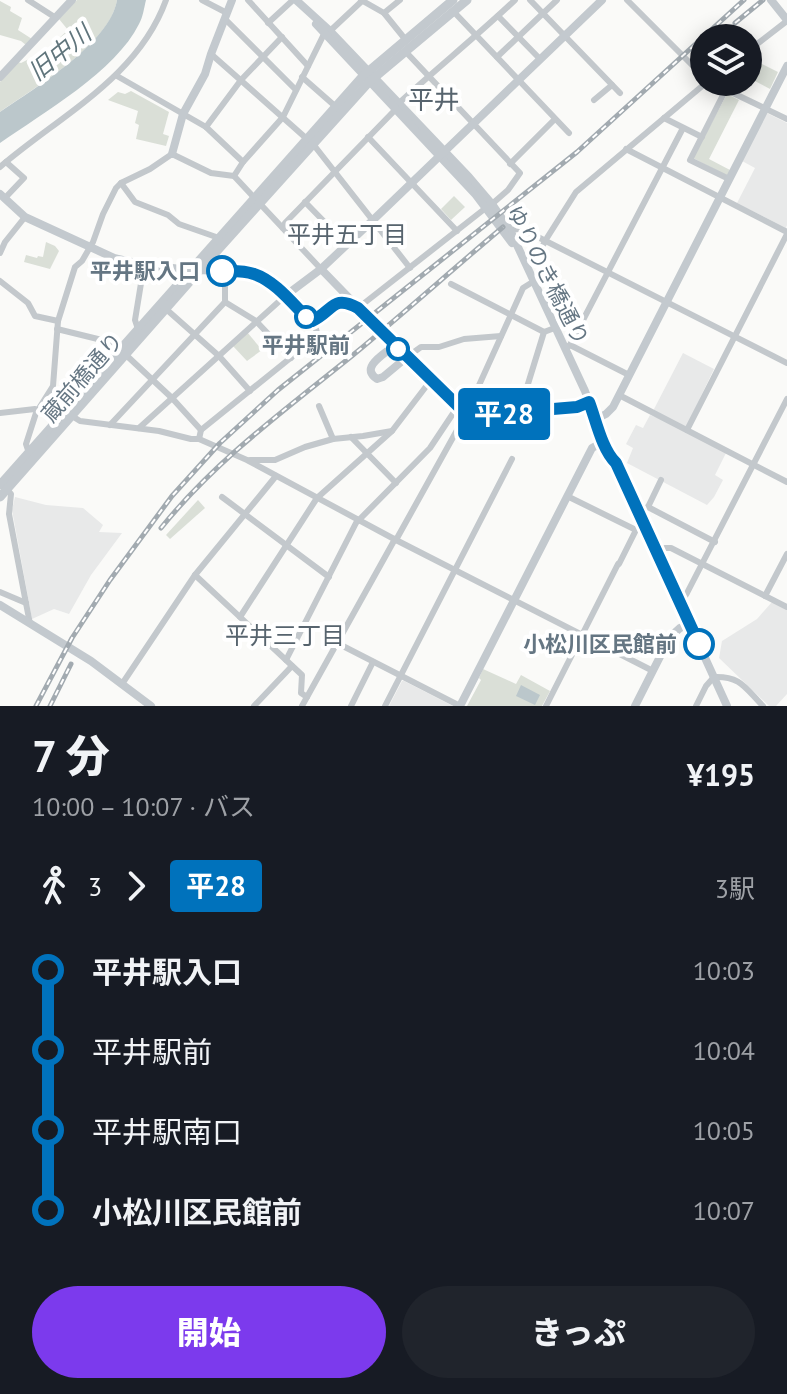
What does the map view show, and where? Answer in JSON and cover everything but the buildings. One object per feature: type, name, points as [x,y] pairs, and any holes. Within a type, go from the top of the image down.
[{"type":"main road","name":"蔵前橋通り","points":[[2,490],[72,416],[138,329],[179,283],[212,257],[257,201],[405,39],[448,4],[467,0]]},
{"type":"main road","name":"蔵前橋通り","points":[[310,142],[335,106],[405,51],[448,4]]},
{"type":"main road","name":"蔵前橋通り","points":[[2,490],[58,419],[166,309],[219,238],[257,201]]},
{"type":"street","points":[[28,0],[56,18]]},
{"type":"street","points":[[0,77],[72,0]]},
{"type":"street","points":[[166,0],[145,39],[117,76],[3,165],[24,178],[2,196],[25,217],[114,258],[194,271],[253,273],[265,279],[314,321]]},
{"type":"street","points":[[202,0],[226,16],[296,90]]},
{"type":"street","points":[[29,453],[26,444],[38,410],[53,386],[58,325],[75,267],[90,248],[116,188],[172,154],[183,114],[205,74],[232,0]]},
{"type":"street","points":[[248,0],[308,66]]},
{"type":"street","points":[[268,23],[295,0]]},
{"type":"street","name":"ゆりのき橋通り","points":[[295,0],[510,230],[568,346],[597,420]]},
{"type":"street","points":[[234,176],[283,117],[327,33],[362,0],[384,13],[405,39]]},
{"type":"street","points":[[384,13],[400,0]]},
{"type":"street","points":[[283,228],[397,106],[515,0]]},
{"type":"street","points":[[530,0],[620,93]]},
{"type":"street","points":[[497,57],[557,0]]},
{"type":"street","points":[[139,428],[256,321],[347,245],[602,0]]},
{"type":"street","points":[[627,0],[690,63]]},
{"type":"street","points":[[762,40],[787,20],[771,0]]},
{"type":"street","points":[[448,4],[569,133]]},
{"type":"street","points":[[498,16],[540,59]]},
{"type":"street","points":[[206,127],[241,80],[282,37]]},
{"type":"street","points":[[358,308],[489,206],[508,190],[520,173],[405,51]]},
{"type":"street","points":[[211,54],[310,142],[410,268]]},
{"type":"street","points":[[597,420],[608,412],[619,395],[787,66]]},
{"type":"street","points":[[117,76],[206,127],[243,162]]},
{"type":"street","points":[[302,77],[335,106]]},
{"type":"street","points":[[594,100],[612,85]]},
{"type":"street","points":[[528,264],[537,258],[576,192],[690,95]]},
{"type":"street","points":[[722,96],[690,160],[729,179]]},
{"type":"street","points":[[741,96],[787,119]]},
{"type":"street","points":[[664,118],[702,137]]},
{"type":"street","points":[[510,164],[555,119]]},
{"type":"street","points":[[629,375],[568,346],[683,128]]},
{"type":"street","points":[[368,137],[457,231]]},
{"type":"street","points":[[626,149],[787,233],[687,430]]},
{"type":"street","points":[[172,154],[211,173],[234,176],[358,308]]},
{"type":"street","points":[[121,183],[135,202],[168,215],[179,224],[219,238]]},
{"type":"street","points":[[305,202],[347,245]]},
{"type":"street","name":"ゆりのき橋通り","points":[[489,206],[516,250],[548,330],[589,402]]},
{"type":"street","points":[[0,253],[25,217]]},
{"type":"street","points":[[510,230],[526,231],[787,363]]},
{"type":"street","points":[[138,329],[135,320],[144,265]]},
{"type":"street","points":[[110,425],[225,302],[225,272]]},
{"type":"street","points":[[0,281],[28,303],[35,316],[110,342],[124,351],[201,430]]},
{"type":"street","points":[[302,706],[466,414],[523,288],[531,283]]},
{"type":"street","points":[[451,284],[510,315],[548,330],[519,413]]},
{"type":"street","points":[[314,321],[336,304],[339,286]]},
{"type":"street","points":[[225,302],[256,321],[291,358]]},
{"type":"street","points":[[336,304],[347,302],[358,308]]},
{"type":"street","points":[[166,309],[219,356],[250,391]]},
{"type":"street","points":[[199,439],[201,430],[314,339],[317,333],[314,321]]},
{"type":"street","points":[[384,334],[466,414],[473,417],[577,407],[589,402]]},
{"type":"street","points":[[395,345],[371,366],[371,375],[375,378],[380,379],[421,347],[439,347],[464,339],[501,336]]},
{"type":"street","points":[[240,617],[317,498],[392,431],[431,380]]},
{"type":"street","points":[[619,395],[787,482]]},
{"type":"street","points":[[679,601],[703,565],[787,399]]},
{"type":"street","points":[[319,406],[333,439]]},
{"type":"street","points":[[254,706],[289,663],[359,520],[430,448],[458,406]]},
{"type":"street","points":[[0,413],[35,409],[58,419]]},
{"type":"street","points":[[72,416],[80,421],[199,439],[247,460],[653,671]]},
{"type":"street","points":[[597,420],[603,442],[616,463]]},
{"type":"street","points":[[597,420],[603,427],[638,512],[640,528],[657,552],[727,706]]},
{"type":"street","points":[[247,460],[275,460],[333,439],[392,431]]},
{"type":"street","points":[[351,437],[396,483]]},
{"type":"street","points":[[337,643],[460,706],[592,448],[603,442]]},
{"type":"street","points":[[385,706],[512,459]]},
{"type":"street","points":[[122,684],[195,575],[276,476]]},
{"type":"street","points":[[638,512],[648,507],[661,480]]},
{"type":"street","points":[[2,490],[11,494],[9,514],[30,624]]},
{"type":"street","points":[[567,496],[640,528]]},
{"type":"street","points":[[222,497],[329,577]]},
{"type":"street","points":[[648,507],[715,542]]},
{"type":"street","points":[[546,706],[640,528]]},
{"type":"street","points":[[657,552],[668,548],[787,607]]},
{"type":"street","points":[[765,596],[787,554]]},
{"type":"street","points":[[195,575],[302,675],[301,693],[307,697]]},
{"type":"street","points":[[0,592],[26,603]]},
{"type":"street","points":[[0,605],[79,654],[151,706]]},
{"type":"street","points":[[638,705],[673,634],[690,624]]},
{"type":"street","points":[[351,706],[373,662]]},
{"type":"street","points":[[696,706],[714,677],[731,676],[763,706]]},
{"type":"shaded area","points":[[77,0],[117,0],[101,33],[86,48],[0,112],[0,82],[18,62],[45,51],[68,30],[59,19]]},
{"type":"shaded area","name":"旧中川","points":[[117,0],[146,0],[140,21],[128,41],[114,58],[77,90],[0,143],[0,112],[86,48],[101,32]]},
{"type":"shaded area","points":[[0,1],[22,18],[18,30],[32,39],[26,45],[0,35]]},
{"type":"shaded area","points":[[762,64],[778,72],[770,89],[762,85]]},
{"type":"shaded area","points":[[131,91],[169,112],[163,134],[169,136],[166,146],[136,139],[138,111],[108,100],[118,92],[125,94]]},
{"type":"shaded area","points":[[726,96],[739,100],[709,159],[730,170],[728,176],[693,158]]},
{"type":"shaded area","points":[[767,113],[787,123],[786,228],[737,203],[755,168],[742,161]]},
{"type":"shaded area","points":[[454,196],[465,207],[451,220],[441,209]]},
{"type":"shaded area","points":[[46,242],[59,251],[50,269],[24,262],[26,255],[43,257]]},
{"type":"shaded area","points":[[247,332],[262,350],[247,361],[232,345]]},
{"type":"shaded area","points":[[683,353],[714,369],[686,427],[726,453],[715,475],[723,480],[707,505],[627,463],[633,448],[626,444],[636,425],[643,428],[650,415],[658,418],[653,411]]},
{"type":"shaded area","points":[[15,497],[46,505],[83,508],[103,525],[99,532],[122,533],[91,575],[69,614],[54,609],[32,619],[12,510]]},
{"type":"shaded area","points":[[198,500],[205,508],[170,539],[166,535]]},
{"type":"shaded area","points":[[772,602],[787,609],[787,694],[776,706],[769,706],[719,658],[722,641],[757,619]]},
{"type":"shaded area","points":[[483,669],[516,684],[521,675],[550,691],[542,706],[467,706],[481,680]]},
{"type":"shaded area","points":[[404,681],[453,706],[389,706]]},
{"type":"shaded area","points":[[521,685],[540,695],[535,705],[516,696]]},
{"type":"tunnel","points":[[358,308],[384,334]]},
{"type":"railway","points":[[36,706],[72,638],[110,580],[172,496],[220,443],[278,390],[577,152],[744,0]]},
{"type":"railway","points":[[735,23],[763,0]]},
{"type":"railway","points":[[161,528],[205,480],[252,436],[503,227]]},
{"type":"railway","points":[[50,706],[71,664]]},
{"type":"bus line","name":"平28","points":[[222,271],[253,273],[265,279],[312,321],[340,302],[358,308],[469,416],[577,407],[589,402],[603,442],[616,463],[699,644]]},
{"type":"place","name":"平井駅入口","points":[[222,271]]},
{"type":"place","name":"平井駅前","points":[[306,317]]},
{"type":"place","name":"小松川区民館前","points":[[699,644]]},
{"type":"district","name":"平井","points":[[434,100]]},
{"type":"district","name":"平井五丁目","points":[[347,235]]},
{"type":"district","name":"平井三丁目","points":[[285,636]]}]
